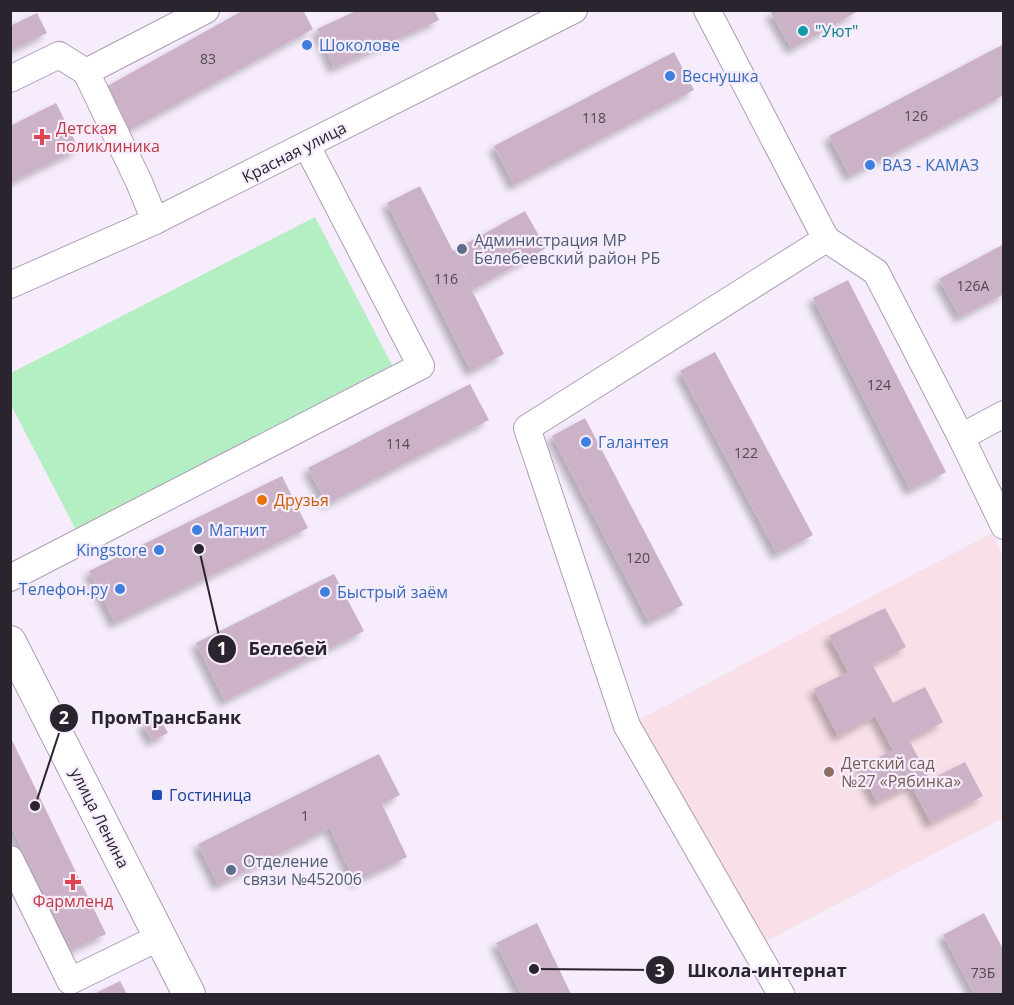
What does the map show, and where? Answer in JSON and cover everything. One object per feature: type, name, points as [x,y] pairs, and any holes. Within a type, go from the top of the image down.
[{"type":"main road","name":"улица Ленина","points":[[10,642],[189,994]]},
{"type":"street","points":[[86,72],[206,10]]},
{"type":"street","name":"Красная улица","points":[[10,285],[155,221],[574,10]]},
{"type":"street","points":[[708,10],[826,239],[876,272],[1004,526]]},
{"type":"street","points":[[10,80],[59,55],[86,72],[139,182],[155,221]]},
{"type":"street","points":[[10,578],[421,366],[307,146]]},
{"type":"street","points":[[781,994],[627,726],[527,428],[826,239]]},
{"type":"street","points":[[961,437],[1004,414]]},
{"type":"street","points":[[10,859],[70,981],[160,937]]},
{"type":"shaded area","name":"Детский сад №27 «Рябинка»","points":[[992,533],[1003,556],[1003,818],[755,947],[627,726]]},
{"type":"green space","points":[[315,217],[392,365],[76,530],[11,405],[11,373]]},
{"type":"building","points":[[244,10],[303,10],[313,29],[126,132],[102,89]]},
{"type":"building","points":[[358,10],[434,10],[439,20],[334,68],[317,29]]},
{"type":"building","name":"\"Уют\"","points":[[775,10],[860,10],[792,49],[771,13]]},
{"type":"building","points":[[37,13],[47,33],[10,51],[10,26]]},
{"type":"building","points":[[1004,44],[1004,95],[850,176],[829,136]]},
{"type":"building","points":[[674,52],[694,90],[514,185],[494,146]]},
{"type":"building","name":"Детская поликлиника","points":[[56,103],[79,149],[10,183],[10,126]]},
{"type":"building","points":[[420,186],[453,251],[525,211],[546,248],[474,289],[459,265],[504,354],[471,371],[387,203]]},
{"type":"building","points":[[1004,244],[1004,294],[960,317],[939,279]]},
{"type":"building","points":[[848,280],[946,472],[910,490],[813,298]]},
{"type":"building","points":[[715,352],[813,535],[777,554],[680,371]]},
{"type":"building","points":[[470,384],[489,420],[327,504],[308,468]]},
{"type":"building","points":[[585,418],[683,605],[649,622],[552,436]]},
{"type":"building","points":[[282,476],[308,528],[115,623],[89,571]]},
{"type":"building","points":[[334,574],[364,631],[225,701],[196,643]]},
{"type":"building","points":[[885,608],[906,647],[872,664],[893,703],[925,687],[943,722],[909,740],[930,780],[965,762],[983,796],[931,823],[911,785],[877,802],[859,768],[893,750],[875,716],[838,736],[814,689],[848,672],[829,636]]},
{"type":"building","points":[[159,716],[168,733],[152,741],[143,724]]},
{"type":"building","points":[[10,736],[106,934],[72,950],[10,824]]},
{"type":"building","points":[[379,754],[400,795],[382,804],[407,857],[355,882],[330,828],[218,885],[198,844]]},
{"type":"building","points":[[984,913],[1004,951],[1004,994],[974,994],[943,935]]},
{"type":"building","points":[[537,923],[571,994],[521,994],[496,943]]},
{"type":"building","points":[[120,981],[127,994],[94,994]]},
{"type":"place","name":"\"Уют\"","points":[[803,31]]},
{"type":"place","name":"Шоколове","points":[[307,45]]},
{"type":"place","name":"Веснушка","points":[[670,76]]},
{"type":"place","name":"Детская поликлиника","points":[[42,137]]},
{"type":"place","name":"ВАЗ - КАМАЗ","points":[[870,165]]},
{"type":"place","name":"Администрация МР Белебеевский район РБ","points":[[462,249]]},
{"type":"place","name":"Галантея","points":[[586,442]]},
{"type":"place","name":"Друзья","points":[[262,500]]},
{"type":"place","name":"Магнит","points":[[197,530]]},
{"type":"place","name":"Белебей","points":[[199,549]]},
{"type":"place","name":"Kingstore","points":[[159,550]]},
{"type":"place","name":"Телефон.ру","points":[[120,589]]},
{"type":"place","name":"Быстрый заём","points":[[325,592]]},
{"type":"place","name":"Детский сад №27 «Рябинка»","points":[[829,772]]},
{"type":"place","name":"Гостиница","points":[[157,795]]},
{"type":"place","name":"ПромТрансБанк","points":[[35,806]]},
{"type":"place","name":"Отделение связи №452006","points":[[231,870]]},
{"type":"place","name":"Фармленд","points":[[73,882]]},
{"type":"place","name":"Школа-интернат","points":[[534,969]]}]
